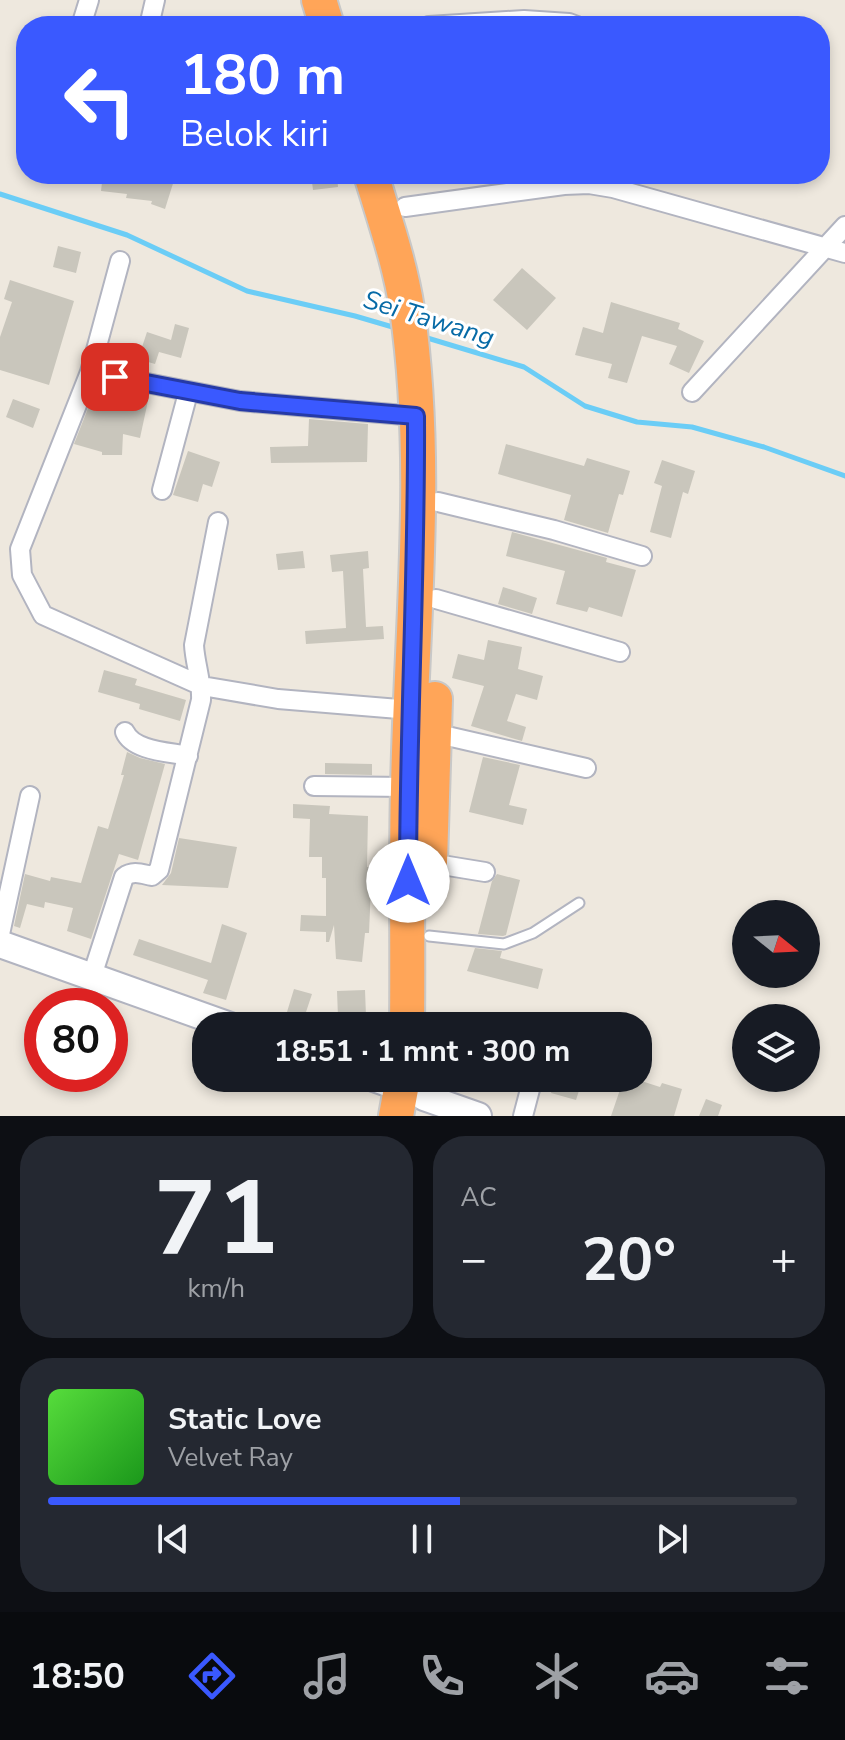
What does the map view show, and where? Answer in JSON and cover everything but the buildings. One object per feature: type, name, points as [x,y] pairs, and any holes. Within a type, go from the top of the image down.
[{"type":"highway","points":[[374,184],[396,259],[417,306]]},
{"type":"highway","points":[[398,184],[405,207],[422,348],[437,412],[438,502],[436,599],[408,787],[407,1012]]},
{"type":"highway","points":[[422,348],[416,416],[419,725],[430,863],[428,1012]]},
{"type":"street","points":[[405,207],[589,184],[845,253]]},
{"type":"street","points":[[692,392],[845,226]]},
{"type":"street","points":[[120,261],[90,372],[20,549],[22,575],[43,615],[202,686],[419,725],[586,768]]},
{"type":"street","points":[[90,372],[240,401],[416,416]]},
{"type":"street","points":[[162,490],[188,393]]},
{"type":"street","points":[[438,502],[554,530],[642,556]]},
{"type":"street","points":[[92,976],[124,877],[129,873],[157,874],[188,756],[202,686],[195,663],[194,645],[218,522]]},
{"type":"street","points":[[436,599],[620,652]]},
{"type":"street","points":[[125,732],[134,744],[188,756]]},
{"type":"street","points":[[314,786],[408,787]]},
{"type":"street","points":[[0,934],[30,796]]},
{"type":"street","points":[[430,863],[485,872]]},
{"type":"street","points":[[0,944],[192,1012]]},
{"type":"street","points":[[523,1116],[529,1092]]},
{"type":"street","points":[[406,1093],[478,1116]]},
{"type":"lane","points":[[429,936],[504,944],[533,933],[579,903]]},
{"type":"waterway","name":"Sei Tawang","points":[[0,194],[127,235],[247,291],[396,328]]},
{"type":"waterway","name":"Sei Tawang","points":[[424,337],[524,367],[585,406],[637,422],[692,427],[764,447],[845,476]]},
{"type":"route","points":[[115,377],[240,401],[416,416],[417,499],[408,881]]}]
